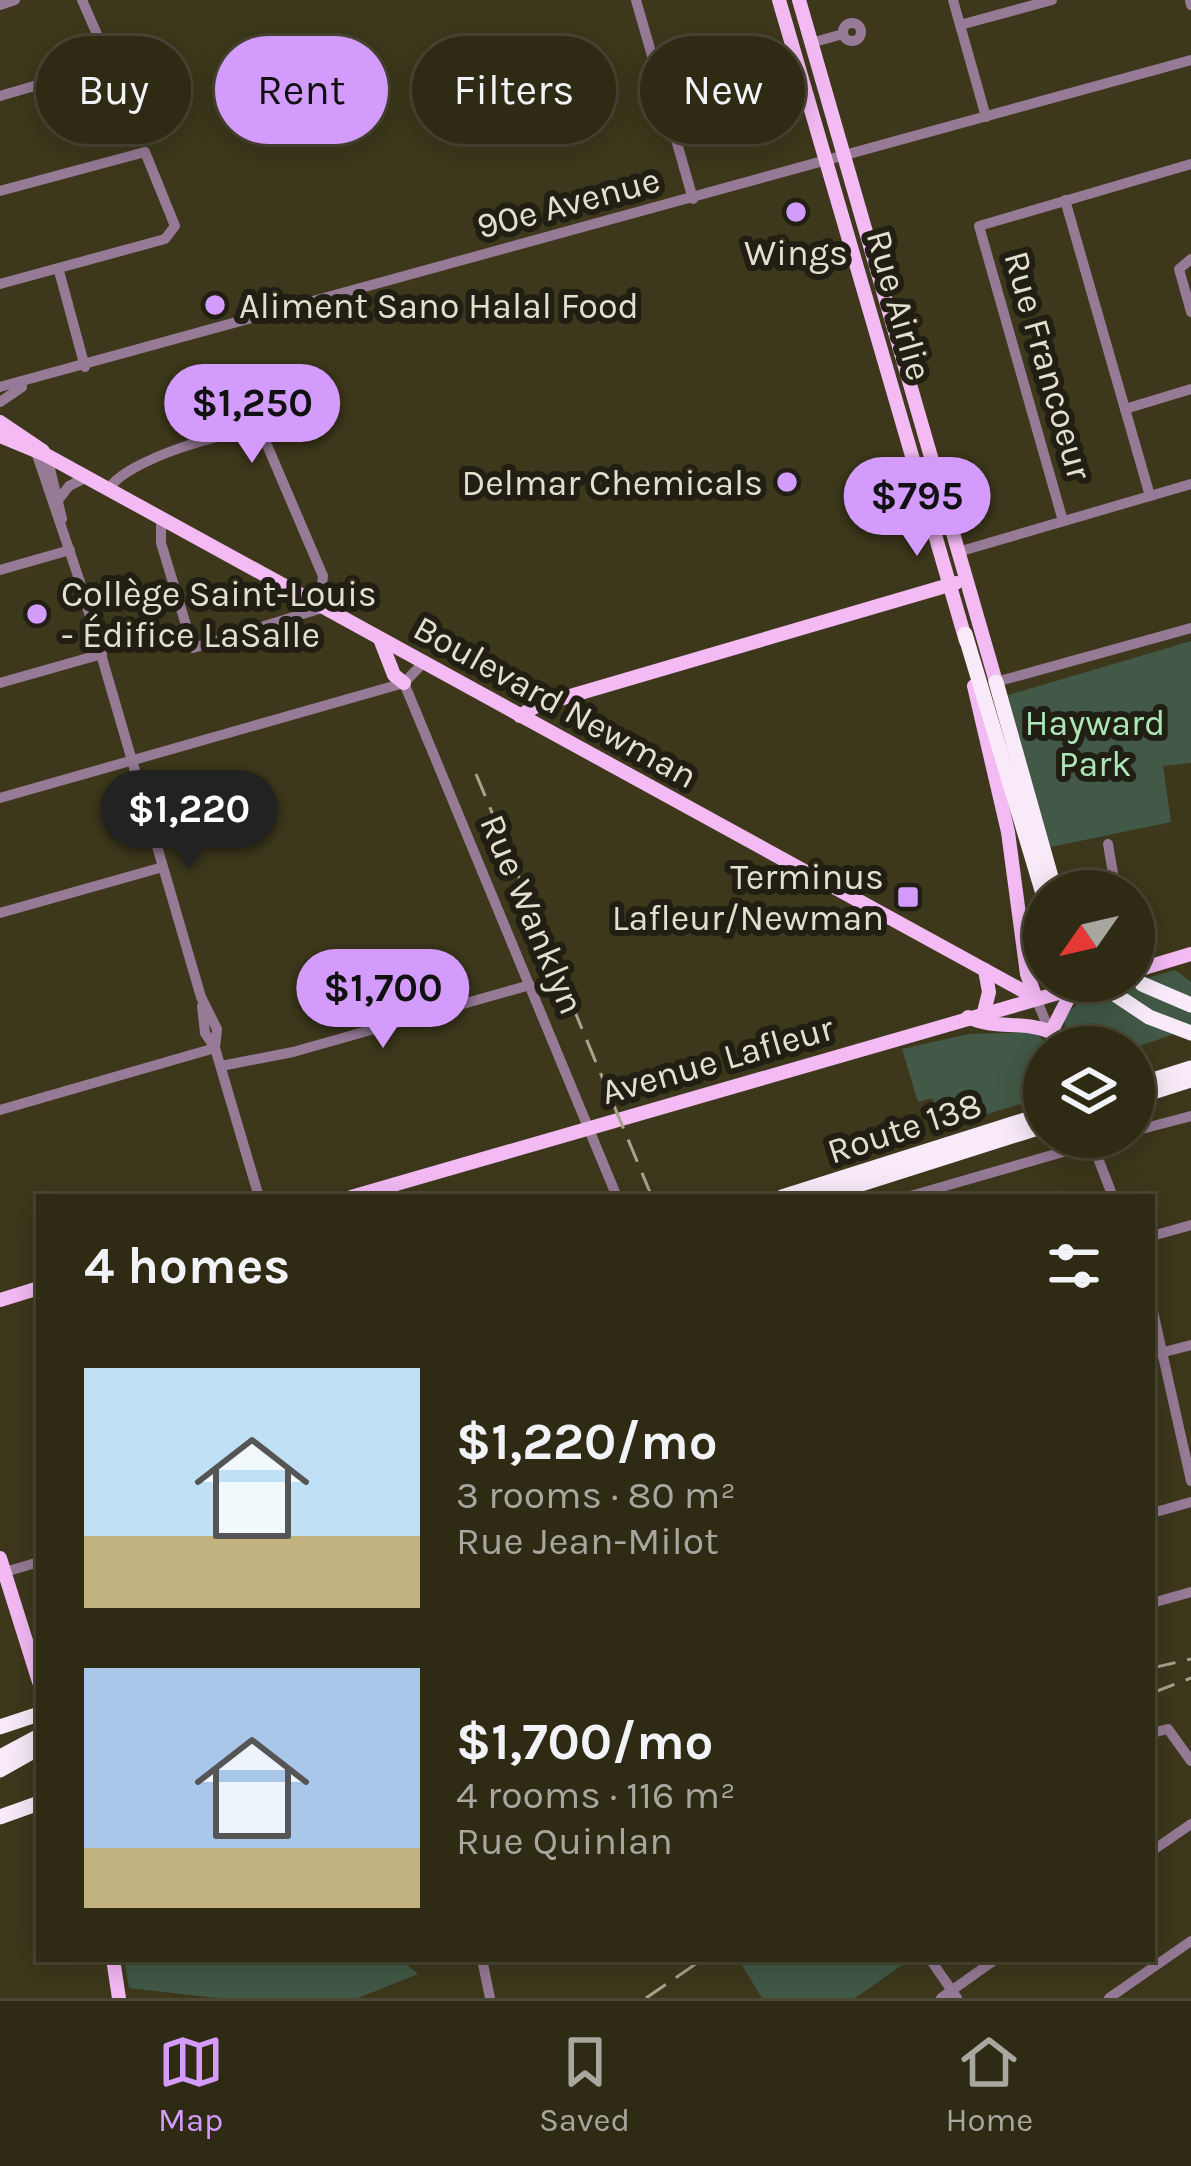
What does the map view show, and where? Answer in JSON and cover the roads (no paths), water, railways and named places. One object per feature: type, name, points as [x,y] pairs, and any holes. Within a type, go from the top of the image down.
[{"type":"highway","points":[[965,634],[1036,870]]},
{"type":"highway","points":[[996,682],[1049,870]]},
{"type":"highway","points":[[1155,987],[1191,1005]]},
{"type":"highway","points":[[1128,1002],[1149,1017],[1191,1033]]},
{"type":"highway","points":[[1155,1079],[1191,1068]]},
{"type":"highway","points":[[1155,1091],[1191,1080]]},
{"type":"highway","name":"Route 138","points":[[791,1194],[1023,1121]]},
{"type":"highway","name":"Route 138","points":[[829,1194],[1023,1133]]},
{"type":"highway","points":[[0,1727],[36,1715]]},
{"type":"highway","points":[[0,1757],[36,1738]]},
{"type":"highway","points":[[0,1770],[36,1750]]},
{"type":"highway","points":[[0,1817],[36,1804]]},
{"type":"main road","name":"Rue Airlie","points":[[779,0],[965,634],[1008,832],[1023,944]]},
{"type":"main road","name":"Rue Airlie","points":[[799,0],[996,682]]},
{"type":"main road","name":"Boulevard Newman","points":[[0,422],[41,453]]},
{"type":"main road","name":"Boulevard Newman","points":[[0,436],[110,489],[1023,991]]},
{"type":"main road","points":[[520,716],[536,706],[967,580]]},
{"type":"main road","points":[[380,638],[394,675],[404,683]]},
{"type":"main road","points":[[1155,970],[1191,954]]},
{"type":"main road","points":[[984,1012],[989,992],[985,970]]},
{"type":"main road","name":"Avenue Lafleur","points":[[361,1194],[1023,1002]]},
{"type":"main road","points":[[968,1017],[988,1027],[1029,1026]]},
{"type":"main road","points":[[0,1300],[36,1289]]},
{"type":"main road","points":[[2,1565],[36,1673]]},
{"type":"main road","points":[[112,1962],[118,1998]]},
{"type":"street","points":[[0,5],[15,0]]},
{"type":"street","points":[[0,96],[110,64],[82,0]]},
{"type":"street","points":[[636,0],[693,199]]},
{"type":"street","points":[[953,0],[986,117]]},
{"type":"street","points":[[960,25],[1052,0]]},
{"type":"street","points":[[811,43],[843,34]]},
{"type":"street","name":"90e Avenue","points":[[1,386],[85,367],[1191,60]]},
{"type":"street","points":[[0,191],[145,152],[175,231],[165,239],[0,284]]},
{"type":"street","points":[[1150,496],[1065,200],[1191,164]]},
{"type":"street","name":"Rue Francoeur","points":[[1063,520],[980,226],[1065,200]]},
{"type":"street","points":[[1191,259],[1179,269],[1191,313]]},
{"type":"street","points":[[59,271],[85,367]]},
{"type":"street","name":"90e Avenue","points":[[0,402],[30,382]]},
{"type":"street","points":[[1125,409],[1191,389]]},
{"type":"street","points":[[110,489],[123,471],[145,461],[261,431],[323,576],[321,605],[306,616],[193,648],[160,543],[161,517]]},
{"type":"street","points":[[41,453],[59,499],[62,529]]},
{"type":"street","points":[[41,453],[201,997],[205,1033],[215,1048],[259,1194]]},
{"type":"street","points":[[59,499],[69,485],[87,477]]},
{"type":"street","points":[[958,551],[1191,484]]},
{"type":"street","points":[[0,570],[70,550]]},
{"type":"street","points":[[996,682],[1191,628]]},
{"type":"street","points":[[0,683],[101,654]]},
{"type":"street","points":[[0,798],[404,683],[424,662]]},
{"type":"street","name":"Rue Wanklyn","points":[[404,683],[616,1194]]},
{"type":"street","points":[[1108,844],[1112,870]]},
{"type":"street","points":[[0,913],[163,867]]},
{"type":"street","points":[[221,1066],[293,1052],[530,985]]},
{"type":"street","points":[[0,1110],[215,1048]]},
{"type":"street","points":[[1155,1125],[1191,1116]]},
{"type":"street","points":[[917,1194],[1033,1158]]},
{"type":"street","points":[[1098,1158],[1112,1194]]},
{"type":"street","points":[[1155,1235],[1191,1225]]},
{"type":"street","points":[[1155,1318],[1191,1481]]},
{"type":"street","points":[[1164,1352],[1191,1345]]},
{"type":"street","points":[[1155,1512],[1191,1502]]},
{"type":"street","points":[[2,1565],[36,1562]]},
{"type":"street","points":[[1155,1602],[1191,1592]]},
{"type":"street","points":[[1155,1732],[1168,1729],[1191,1761]]},
{"type":"street","points":[[1155,1849],[1191,1824]]},
{"type":"street","points":[[1109,1998],[1191,1941]]},
{"type":"street","points":[[483,1962],[490,1998]]},
{"type":"street","points":[[932,1962],[950,1996],[992,1962]]},
{"type":"railway","points":[[476,774],[651,1194]]},
{"type":"railway","points":[[1155,1667],[1191,1659]]},
{"type":"railway","points":[[1155,1692],[1191,1678]]},
{"type":"railway","points":[[646,1998],[699,1962]]},
{"type":"place","name":"Wings","points":[[796,212]]},
{"type":"place","name":"Aliment Sano Halal Food","points":[[215,305]]},
{"type":"place","name":"Delmar Chemicals","points":[[787,482]]},
{"type":"place","name":"Collège Saint-Louis - Édifice LaSalle","points":[[37,614]]},
{"type":"place","name":"Terminus Lafleur/Newman","points":[[908,897]]},
{"type":"park label","name":"Hayward Park","points":[[1095,742]]}]
